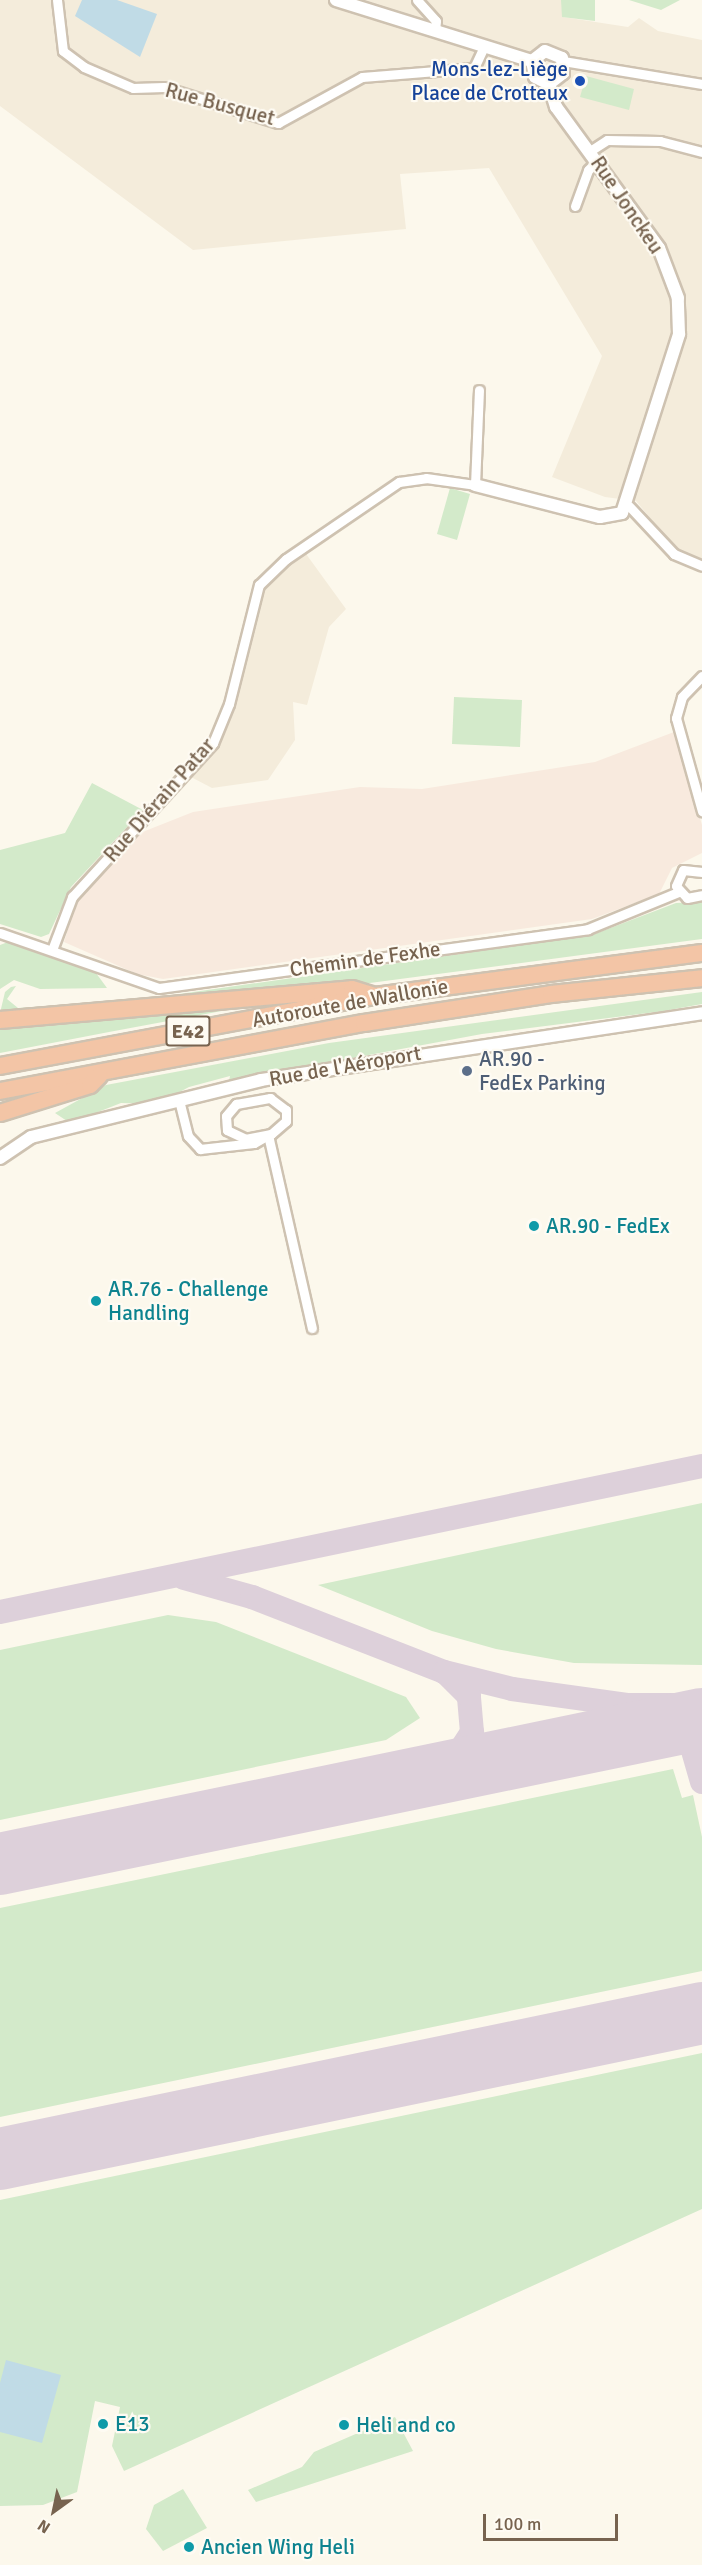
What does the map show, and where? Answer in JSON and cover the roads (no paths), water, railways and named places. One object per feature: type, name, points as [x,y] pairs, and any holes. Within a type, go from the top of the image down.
[{"type":"highway","name":"Autoroute de Wallonie","points":[[0,1066],[375,996],[702,953]]},
{"type":"highway","name":"Autoroute de Wallonie","points":[[0,1091],[457,1008],[702,978]]},
{"type":"highway","points":[[0,1020],[352,989],[375,996]]},
{"type":"highway","points":[[0,1113],[90,1085],[105,1071]]},
{"type":"street","name":"Rue Busquet","points":[[57,0],[63,51],[84,67],[133,88],[164,87],[278,123],[362,77],[474,68],[484,47]]},
{"type":"street","points":[[336,0],[532,62],[550,51],[563,61],[702,84]]},
{"type":"street","points":[[417,0],[435,21],[435,31]]},
{"type":"street","points":[[549,84],[562,76],[563,61]]},
{"type":"street","name":"Rue Jonckeu","points":[[532,62],[535,77],[549,84],[553,102],[659,248],[678,298],[679,334],[628,506]]},
{"type":"street","points":[[575,206],[594,156],[607,140],[660,141],[702,152]]},
{"type":"street","points":[[475,485],[479,390]]},
{"type":"street","name":"Rue Diérain Patar","points":[[52,950],[72,897],[213,743],[229,704],[259,585],[286,559],[399,482],[426,478],[475,485],[600,517],[622,513],[628,506]]},
{"type":"street","points":[[628,506],[675,554],[702,566]]},
{"type":"street","points":[[702,676],[682,696],[676,718],[702,811]]},
{"type":"street","points":[[678,892],[678,874],[689,868],[701,870]]},
{"type":"street","name":"Chemin de Fexhe","points":[[0,933],[159,988],[588,929],[678,892],[687,898],[702,895]]},
{"type":"street","name":"Rue de l'Aéroport","points":[[0,1158],[30,1137],[180,1100],[317,1070],[702,1013]]},
{"type":"street","points":[[180,1100],[188,1136],[200,1149],[254,1143],[268,1135],[286,1121],[281,1102],[270,1098],[236,1104],[226,1116],[227,1130],[238,1138],[268,1135]]},
{"type":"street","points":[[268,1135],[312,1328]]},
{"type":"water","points":[[82,0],[117,0],[157,14],[140,57],[75,16]]},
{"type":"water","points":[[6,2360],[61,2375],[42,2443],[0,2432],[0,2383]]},
{"type":"place","name":"Mons-lez-Liège Place de Crotteux","points":[[580,81]]},
{"type":"place","name":"AR.90 - FedEx Parking","points":[[467,1071]]},
{"type":"place","name":"AR.90 - FedEx","points":[[534,1226]]},
{"type":"place","name":"AR.76 - Challenge Handling","points":[[96,1301]]},
{"type":"place","name":"E13","points":[[103,2424]]},
{"type":"place","name":"Heli and co","points":[[344,2425]]},
{"type":"place","name":"Ancien Wing Heli","points":[[189,2547]]}]
